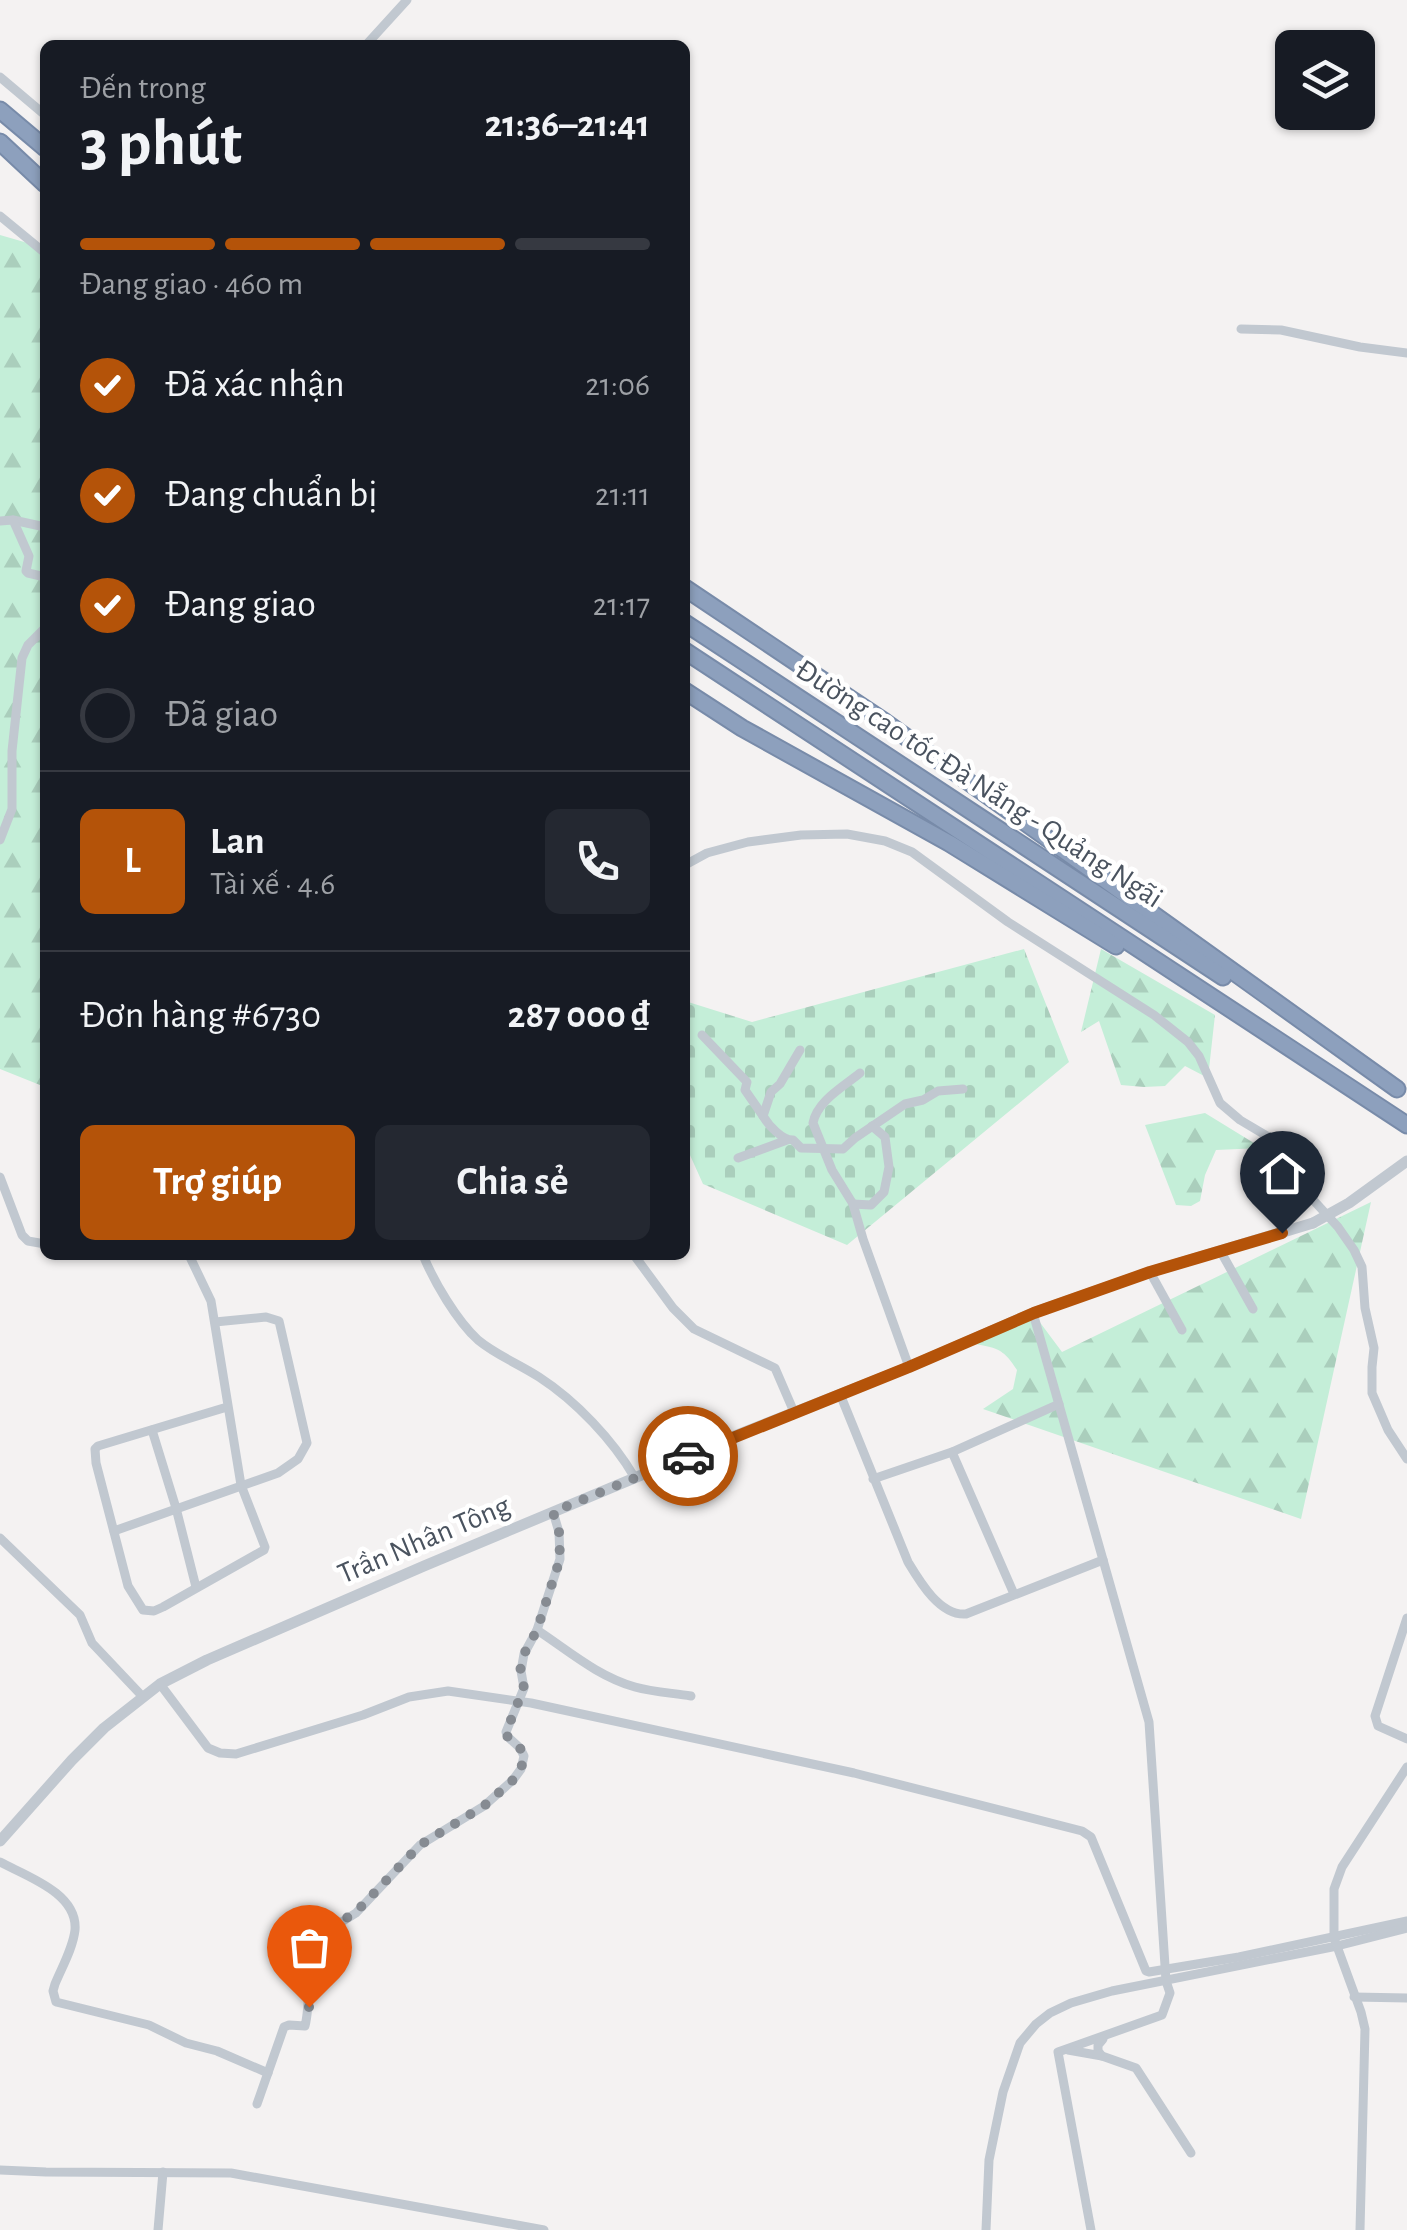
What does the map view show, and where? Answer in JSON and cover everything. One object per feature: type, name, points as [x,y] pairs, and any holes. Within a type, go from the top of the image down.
[{"type":"highway","points":[[0,110],[40,144]]},
{"type":"highway","points":[[0,141],[40,177]]},
{"type":"highway","points":[[690,591],[884,722],[1244,986],[1402,1093]]},
{"type":"highway","name":"Đường cao tốc Đà Nẵng - Quảng Ngãi","points":[[690,627],[1244,986]]},
{"type":"highway","name":"Đường cao tốc Đà Nẵng - Quảng Ngãi","points":[[690,654],[1236,1018]]},
{"type":"highway","points":[[690,693],[742,728],[950,843],[1407,1125]]},
{"type":"street","points":[[372,40],[407,0]]},
{"type":"street","points":[[0,77],[40,111]]},
{"type":"street","points":[[0,216],[40,249]]},
{"type":"street","points":[[1241,329],[1281,330],[1407,354]]},
{"type":"street","points":[[12,520],[29,556],[26,571],[40,576]]},
{"type":"street","points":[[0,521],[40,526]]},
{"type":"street","points":[[0,840],[12,809],[12,751],[22,658],[40,633]]},
{"type":"street","points":[[690,862],[748,842],[801,835],[847,834],[884,841],[912,852],[1008,922],[1188,1042],[1199,1056],[1220,1104],[1277,1142],[1293,1178],[1354,1250],[1362,1267],[1365,1308],[1374,1348],[1372,1394],[1407,1459]]},
{"type":"street","points":[[702,1035],[747,1082],[745,1090],[766,1122],[787,1140]]},
{"type":"street","points":[[763,1116],[771,1092],[800,1050]]},
{"type":"street","points":[[860,1073],[821,1104],[813,1122],[832,1170],[854,1204],[909,1367]]},
{"type":"street","points":[[738,1158],[787,1140],[801,1148],[843,1149],[905,1104],[938,1091],[963,1089]]},
{"type":"street","points":[[854,1204],[871,1205],[884,1192],[889,1167],[885,1137],[872,1126]]},
{"type":"street","name":"Trần Nhân Tông","points":[[0,1841],[104,1728],[160,1684],[256,1637],[1034,1313],[1150,1272],[1313,1223],[1350,1203],[1407,1161]]},
{"type":"street","points":[[0,1177],[22,1235],[40,1244]]},
{"type":"street","points":[[1221,1252],[1253,1310]]},
{"type":"street","points":[[191,1260],[211,1300],[241,1485],[264,1550],[154,1612],[143,1610],[128,1586],[95,1449],[228,1407]]},
{"type":"street","points":[[426,1260],[444,1297],[477,1338],[574,1404],[611,1442],[635,1478]]},
{"type":"street","points":[[638,1260],[694,1330],[775,1368],[794,1412]]},
{"type":"street","points":[[1150,1272],[1182,1330]]},
{"type":"street","points":[[1034,1313],[1149,1722],[1170,1993],[1162,2015],[1058,2052],[1091,2230]]},
{"type":"street","points":[[114,1531],[278,1473],[298,1459],[307,1443],[279,1321],[266,1317],[215,1322]]},
{"type":"street","points":[[840,1394],[908,1562],[948,1610],[966,1614],[1103,1560]]},
{"type":"street","points":[[873,1479],[952,1452],[1059,1404]]},
{"type":"street","points":[[152,1430],[196,1587]]},
{"type":"street","points":[[952,1452],[1014,1594]]},
{"type":"street","points":[[257,2104],[284,2027],[306,2026],[314,1939],[352,1916],[420,1845],[484,1806],[521,1769],[523,1752],[506,1735],[525,1686],[521,1667],[524,1654],[537,1630],[560,1559],[553,1512]]},
{"type":"street","points":[[0,1538],[80,1615],[92,1642],[143,1698]]},
{"type":"street","points":[[1407,1618],[1375,1722],[1407,1739]]},
{"type":"street","points":[[537,1630],[591,1668],[613,1678],[637,1688],[691,1696]]},
{"type":"street","points":[[160,1684],[208,1748],[220,1754],[236,1754],[363,1716],[408,1697],[448,1691],[520,1701],[854,1772],[1082,1831],[1091,1837],[1146,1971],[1166,1976]]},
{"type":"street","points":[[1360,2230],[1365,2029],[1336,1942],[1334,1889],[1342,1867],[1407,1767]]},
{"type":"street","points":[[0,1862],[52,1891],[72,1912],[74,1934],[55,1984],[56,2002],[149,2025],[268,2073]]},
{"type":"street","points":[[1336,1942],[1407,1921]]},
{"type":"street","points":[[986,2230],[988,2160],[1013,2059],[1026,2034],[1050,2013],[1071,2003],[1166,1976],[1407,1928]]},
{"type":"street","points":[[1354,1997],[1407,1998]]},
{"type":"street","points":[[1102,2056],[1098,2045],[1104,2036]]},
{"type":"street","points":[[1066,2050],[1102,2056],[1136,2068],[1191,2153]]},
{"type":"street","points":[[0,2170],[244,2174],[544,2230]]},
{"type":"street","points":[[158,2230],[163,2172]]},
{"type":"green space","points":[[0,235],[40,247],[40,1085],[0,1069]]},
{"type":"green space","points":[[1024,949],[1069,1062],[847,1245],[703,1184],[690,1155],[690,1003],[752,1022]]},
{"type":"green space","points":[[1101,949],[1215,1015],[1208,1078],[1185,1066],[1165,1086],[1121,1085],[1099,1021],[1081,1032]]},
{"type":"green space","points":[[1205,1113],[1262,1148],[1216,1150],[1205,1175],[1200,1201],[1191,1206],[1176,1205],[1145,1125]]},
{"type":"green space","points":[[1371,1202],[1301,1519],[983,1409],[1013,1389],[1017,1370],[1000,1351],[975,1344],[1033,1313],[1062,1352]]},
{"type":"way so far","points":[[309,2007],[314,1939],[352,1916],[420,1845],[484,1806],[521,1769],[523,1752],[506,1732],[524,1688],[520,1671],[524,1654],[537,1630],[560,1559],[553,1512],[688,1456]]},
{"type":"route","points":[[688,1456],[1034,1313],[1150,1272],[1282,1233]]}]
